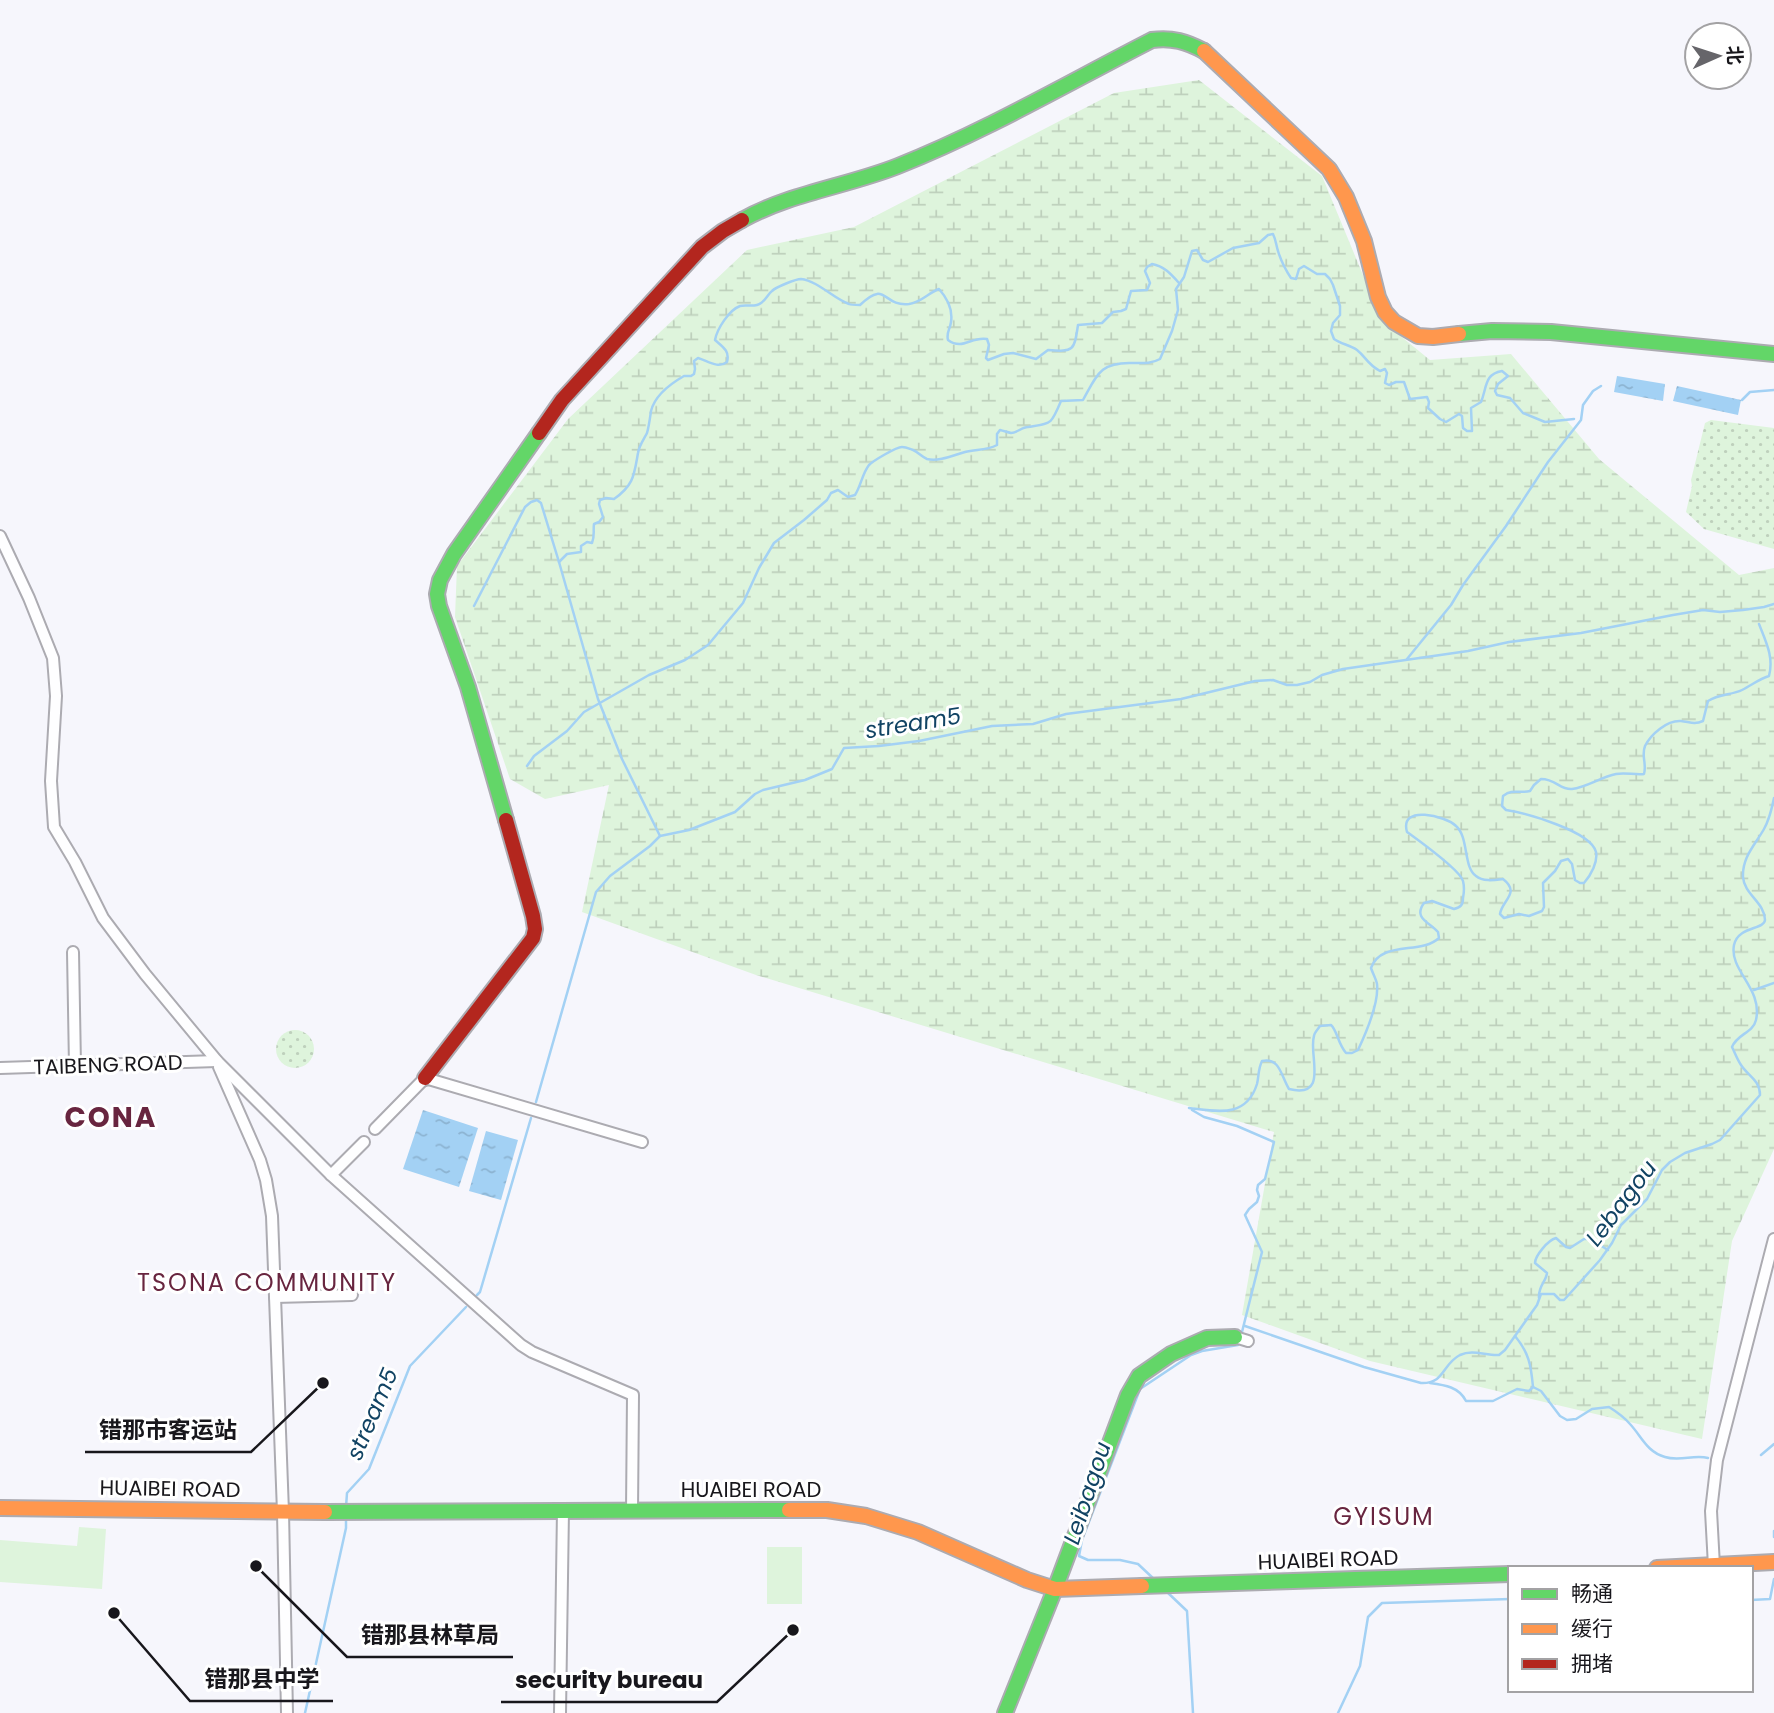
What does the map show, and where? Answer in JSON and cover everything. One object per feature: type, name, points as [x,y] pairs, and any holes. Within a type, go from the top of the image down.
[{"type":"street","points":[[375,1129],[425,1078],[535,935],[531,907],[468,687],[439,606],[440,580],[459,545],[562,400],[716,234],[791,200],[876,174],[936,150],[1152,40],[1173,38],[1206,52],[1329,169],[1346,197],[1364,240],[1378,297],[1385,312],[1407,331],[1418,336],[1433,337],[1492,331],[1551,332],[1774,354]]},
{"type":"street","points":[[0,536],[30,598],[53,659],[56,696],[51,781],[54,827],[103,918],[217,1061],[331,1175],[521,1345],[633,1395],[632,1511]]},
{"type":"street","points":[[73,952],[75,1066]]},
{"type":"street","points":[[217,1061],[260,1160],[272,1216],[287,1713]]},
{"type":"street","name":"TAIBENG ROAD","points":[[0,1068],[217,1061]]},
{"type":"street","points":[[425,1078],[642,1142]]},
{"type":"street","points":[[331,1175],[364,1142]]},
{"type":"street","points":[[1771,1562],[1714,1566],[1711,1511],[1717,1460],[1774,1239]]},
{"type":"street","points":[[275,1297],[352,1295]]},
{"type":"street","points":[[1005,1713],[1128,1395],[1139,1376],[1173,1354],[1205,1338],[1224,1336],[1241,1339]]},
{"type":"street","name":"HUAIBEI ROAD","points":[[0,1508],[283,1511],[827,1510],[866,1516],[918,1532],[1027,1580],[1055,1589],[1508,1574]]},
{"type":"street","points":[[560,1713],[563,1510]]},
{"type":"green space","points":[[1199,80],[1322,176],[1382,321],[1430,360],[1511,354],[1599,459],[1739,575],[1774,568],[1774,1149],[1732,1241],[1702,1439],[1370,1361],[1242,1315],[1274,1132],[756,975],[582,912],[609,785],[545,799],[510,779],[455,617],[457,566],[568,419],[747,250],[854,227],[1114,93]]},
{"type":"green space","points":[[1711,420],[1774,428],[1774,549],[1704,529],[1686,512],[1705,423]]},
{"type":"green space","points":[[295,1030],[309,1035],[314,1049],[309,1063],[295,1068],[281,1063],[276,1049],[281,1035]]},
{"type":"green space","points":[[79,1527],[106,1529],[102,1589],[0,1582],[0,1540],[77,1546]]},
{"type":"green space","points":[[767,1547],[802,1547],[802,1604],[767,1604]]},
{"type":"water","points":[[1617,376],[1665,384],[1663,401],[1614,392]]},
{"type":"water","points":[[1677,386],[1741,400],[1738,415],[1673,401]]},
{"type":"water","points":[[423,1110],[478,1128],[459,1187],[403,1169]]},
{"type":"water","points":[[486,1131],[518,1140],[501,1200],[469,1191]]},
{"type":"waterway","points":[[527,766],[534,756],[567,731],[584,712],[649,675],[685,660],[708,645],[743,603],[774,543],[827,500],[831,493],[838,490],[848,497],[855,495],[869,465],[875,461],[902,447],[932,460],[993,447],[997,445],[997,434],[1000,430],[1013,433],[1050,422],[1061,401],[1083,400],[1096,377],[1106,368],[1121,363],[1146,363],[1160,359],[1178,310],[1176,289],[1184,277],[1192,251],[1197,250],[1203,260],[1208,262],[1233,248],[1259,243],[1273,234],[1280,258],[1291,278],[1296,279],[1299,269],[1304,266],[1317,274],[1325,274],[1330,279],[1340,306],[1340,315],[1333,323],[1331,331],[1334,339],[1357,350],[1380,371],[1385,369],[1385,383],[1389,385],[1404,382],[1410,399],[1427,397],[1428,408],[1446,422],[1459,414],[1462,416],[1463,428],[1472,431],[1471,408],[1481,402],[1489,378],[1502,371],[1508,376],[1498,384],[1495,391],[1497,395],[1510,398],[1523,413],[1545,422],[1574,419]]},
{"type":"waterway","points":[[559,562],[567,554],[581,552],[581,546],[587,542],[592,543],[594,524],[603,517],[600,500],[614,499],[629,484],[634,474],[639,448],[647,433],[653,405],[660,395],[679,379],[694,374],[694,361],[698,358],[717,365],[727,362],[727,352],[715,340],[724,320],[736,308],[759,304],[782,285],[798,279],[807,280],[843,302],[858,305],[875,294],[900,304],[909,304],[939,289],[947,300],[951,313],[948,340],[963,344],[976,339],[987,339],[988,360],[1013,353],[1036,359],[1048,350],[1068,350],[1074,345],[1078,325],[1102,323],[1113,312],[1126,309],[1131,291],[1147,290],[1150,283],[1145,271],[1152,264],[1164,269],[1179,283]]},
{"type":"waterway","points":[[1407,659],[1451,605],[1548,462],[1581,420],[1583,405],[1593,391],[1601,386]]},
{"type":"waterway","points":[[1742,400],[1750,392],[1774,390]]},
{"type":"waterway","points":[[474,606],[525,507],[537,500],[541,503],[598,699],[622,759],[660,836]]},
{"type":"waterway","name":"stream5","points":[[536,1102],[596,892],[610,876],[660,836],[689,830],[735,812],[763,790],[805,780],[832,769],[844,748],[919,741],[992,726],[1033,724],[1066,714],[1181,699],[1255,681],[1273,680],[1297,685],[1343,669],[1581,633],[1703,610],[1720,612],[1774,604]]},
{"type":"waterway","points":[[1189,1108],[1219,1111],[1238,1108],[1246,1103],[1257,1084],[1262,1061],[1276,1065],[1289,1089],[1302,1090],[1309,1087],[1315,1073],[1314,1035],[1320,1026],[1331,1025],[1346,1053],[1358,1050],[1376,1000],[1377,984],[1371,968],[1376,959],[1383,954],[1422,946],[1439,938],[1438,932],[1421,916],[1424,903],[1432,901],[1454,909],[1463,902],[1464,885],[1460,876],[1438,855],[1407,832],[1406,823],[1410,818],[1416,815],[1434,816],[1456,826],[1463,837],[1472,872],[1482,879],[1503,879],[1508,884],[1509,897],[1500,914],[1504,918],[1519,914],[1529,916],[1542,911],[1543,883],[1561,861],[1568,859],[1572,864],[1575,880],[1584,883],[1596,860],[1596,852],[1591,844],[1556,824],[1506,810],[1502,806],[1503,796],[1510,792],[1530,791],[1541,779],[1572,789],[1616,774],[1644,774],[1645,746],[1660,729],[1676,721],[1703,721],[1708,701],[1738,692],[1769,676],[1770,656],[1759,624]]},
{"type":"waterway","name":"Lebagou","points":[[1245,1326],[1364,1367],[1421,1383],[1435,1380],[1460,1355],[1499,1355],[1537,1305],[1541,1294],[1554,1294],[1564,1300],[1600,1260],[1621,1225],[1647,1199],[1662,1170],[1685,1153],[1720,1140],[1760,1095],[1758,1086],[1741,1065],[1732,1047],[1754,1024],[1757,1009],[1751,989],[1736,963],[1734,945],[1740,934],[1764,923],[1765,920],[1762,908],[1744,883],[1743,870],[1747,857],[1764,829],[1774,798]]},
{"type":"waterway","points":[[1754,990],[1774,983]]},
{"type":"waterway","points":[[1192,1110],[1204,1117],[1237,1126],[1274,1142],[1265,1179],[1258,1185],[1257,1202],[1245,1215],[1262,1252],[1241,1336]]},
{"type":"waterway","name":"stream5","points":[[477,1295],[531,1118]]},
{"type":"waterway","points":[[1539,1298],[1547,1273],[1535,1263],[1549,1242],[1556,1238],[1570,1248],[1584,1239],[1590,1239],[1608,1250]]},
{"type":"waterway","name":"stream5","points":[[346,1507],[347,1493],[369,1469],[410,1366],[466,1307]]},
{"type":"waterway","points":[[1515,1336],[1528,1360],[1533,1387]]},
{"type":"waterway","name":"Leibagou","points":[[1155,1580],[1138,1564],[1120,1560],[1088,1560],[1079,1556],[1082,1540],[1140,1389],[1191,1355],[1238,1345],[1239,1342]]},
{"type":"waterway","points":[[1430,1383],[1455,1390],[1466,1401],[1493,1401],[1517,1389],[1529,1391],[1533,1387]]},
{"type":"waterway","points":[[1533,1387],[1541,1391],[1560,1416],[1567,1420],[1576,1419],[1592,1409],[1609,1407],[1625,1419],[1649,1448],[1659,1455],[1676,1459],[1708,1458]]},
{"type":"waterway","points":[[1761,1455],[1774,1444]]},
{"type":"waterway","name":"stream5","points":[[305,1713],[346,1528],[346,1517]]},
{"type":"waterway","points":[[1774,1531],[1774,1537]]},
{"type":"waterway","points":[[1753,1600],[1770,1599],[1774,1579]]},
{"type":"waterway","name":"Leibagou","points":[[1167,1592],[1187,1611],[1193,1713]]},
{"type":"waterway","points":[[1338,1713],[1360,1666],[1368,1617],[1382,1603],[1508,1599]]},
{"type":"traffic: fast","points":[[742,220],[799,196],[879,173],[931,152],[995,122],[1152,40],[1179,41],[1204,51]]},
{"type":"traffic: fast","points":[[1459,334],[1492,331],[1551,332],[1774,354]]},
{"type":"traffic: fast","points":[[506,820],[468,687],[437,594],[440,580],[454,554],[539,433]]},
{"type":"traffic: fast","points":[[1005,1713],[1128,1395],[1139,1376],[1171,1354],[1207,1338],[1235,1337]]},
{"type":"traffic: fast","points":[[325,1512],[789,1510]]},
{"type":"traffic: fast","points":[[1142,1586],[1508,1574]]},
{"type":"traffic: slow","points":[[1204,51],[1329,169],[1346,197],[1364,241],[1378,297],[1385,312],[1394,322],[1418,336],[1459,334]]},
{"type":"traffic: slow","points":[[0,1508],[325,1512]]},
{"type":"traffic: slow","points":[[789,1510],[827,1510],[866,1516],[918,1532],[1027,1580],[1055,1589],[1142,1586]]},
{"type":"traffic: slow","points":[[1696,1566],[1774,1562]]},
{"type":"traffic: jam","points":[[539,433],[562,400],[702,247],[742,220]]},
{"type":"traffic: jam","points":[[425,1078],[533,938],[533,916],[506,820]]},
{"type":"place","name":"错那市客运站","points":[[323,1383]]},
{"type":"place","name":"错那县林草局","points":[[256,1566]]},
{"type":"place","name":"错那县中学","points":[[114,1613]]},
{"type":"place","name":"security bureau","points":[[793,1630]]},
{"type":"district","name":"CONA","points":[[111,1117]]},
{"type":"district","name":"TSONA COMMUNITY","points":[[267,1283]]},
{"type":"district","name":"GYISUM","points":[[1384,1517]]}]
